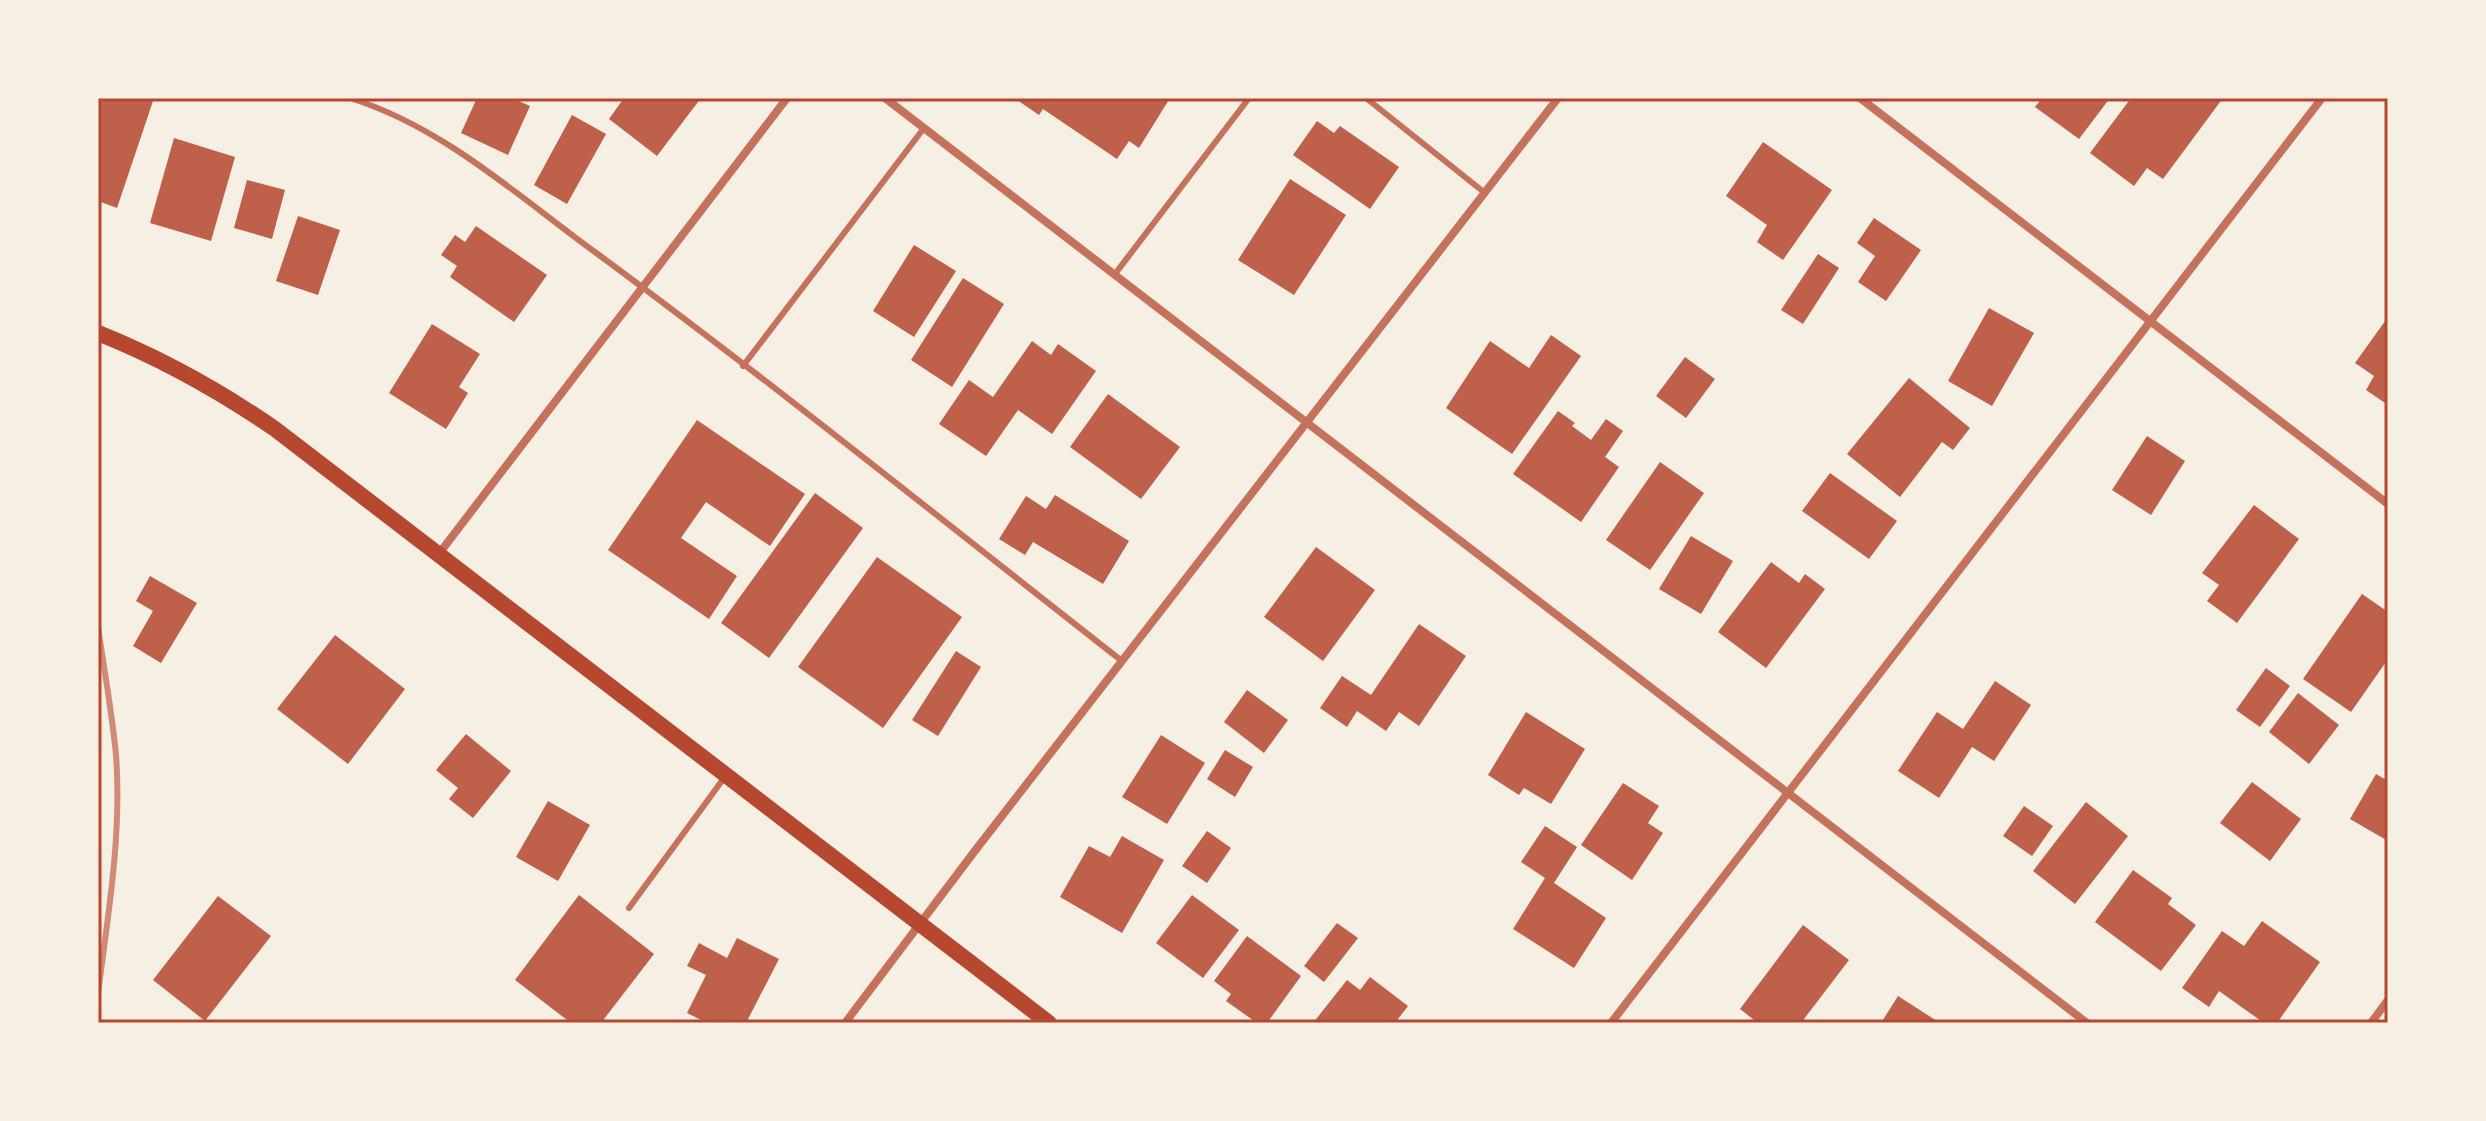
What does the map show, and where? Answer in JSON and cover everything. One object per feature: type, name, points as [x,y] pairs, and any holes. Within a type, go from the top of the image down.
[{"type":"main road","points":[[98,333],[152,355],[220,392],[275,429],[1049,1023]]},
{"type":"street","points":[[437,555],[787,98]]},
{"type":"street","points":[[885,98],[2087,1023]]},
{"type":"street","points":[[845,1023],[919,923],[1558,98]]},
{"type":"street","points":[[1860,98],[2388,504]]},
{"type":"street","points":[[1611,1023],[2322,98]]},
{"type":"street","points":[[2371,1023],[2388,1000]]},
{"type":"lane","points":[[350,98],[399,117],[444,141],[642,287],[1122,661]]},
{"type":"lane","points":[[1115,274],[1249,98]]},
{"type":"lane","points":[[1366,98],[1485,193]]},
{"type":"lane","points":[[743,366],[924,128]]},
{"type":"lane","points":[[629,908],[726,775]]},
{"type":"building","points":[[98,98],[144,98],[153,101],[117,208],[98,201]]},
{"type":"building","points":[[477,98],[512,98],[530,106],[508,155],[461,133]]},
{"type":"building","points":[[624,98],[701,98],[657,156],[609,119]]},
{"type":"building","points":[[1014,98],[1170,98],[1139,148],[1129,141],[1117,159],[1043,109],[1039,115]]},
{"type":"building","points":[[2042,98],[2110,98],[2079,139],[2035,107]]},
{"type":"building","points":[[2131,98],[2223,98],[2163,179],[2147,168],[2134,186],[2090,153]]},
{"type":"building","points":[[572,115],[606,134],[567,204],[534,185]]},
{"type":"building","points":[[1317,121],[1334,133],[1340,126],[1399,167],[1370,209],[1293,155]]},
{"type":"building","points":[[174,138],[235,157],[211,241],[150,223]]},
{"type":"building","points":[[1763,142],[1832,190],[1783,260],[1757,242],[1767,225],[1726,196]]},
{"type":"building","points":[[1290,179],[1346,215],[1294,295],[1238,260]]},
{"type":"building","points":[[247,180],[285,190],[272,239],[234,228]]},
{"type":"building","points":[[298,216],[340,230],[318,295],[276,281]]},
{"type":"building","points":[[1874,218],[1921,250],[1886,301],[1858,282],[1875,256],[1857,243]]},
{"type":"building","points":[[476,226],[547,275],[514,322],[450,277],[457,266],[441,255],[455,235],[465,242]]},
{"type":"building","points":[[914,245],[956,271],[914,337],[873,311]]},
{"type":"building","points":[[1818,254],[1839,268],[1803,324],[1781,310]]},
{"type":"building","points":[[963,278],[1004,304],[952,387],[911,360]]},
{"type":"building","points":[[1989,308],[2034,333],[1992,406],[1948,381]]},
{"type":"building","points":[[2388,317],[2388,405],[2366,390],[2374,376],[2355,363]]},
{"type":"building","points":[[432,324],[480,354],[459,387],[468,393],[446,429],[389,393]]},
{"type":"building","points":[[1551,335],[1581,356],[1512,454],[1446,408],[1490,341],[1529,368]]},
{"type":"building","points":[[1032,341],[1051,355],[1058,344],[1096,371],[1052,434],[1018,410],[986,456],[939,424],[969,380],[993,397]]},
{"type":"building","points":[[1685,357],[1715,379],[1686,418],[1656,396]]},
{"type":"building","points":[[1909,378],[1970,428],[1953,450],[1942,442],[1900,497],[1847,454]]},
{"type":"building","points":[[1108,394],[1180,447],[1141,499],[1070,447]]},
{"type":"building","points":[[1558,411],[1591,440],[1606,419],[1623,431],[1605,457],[1619,467],[1581,522],[1513,474]]},
{"type":"building","points":[[697,420],[805,494],[770,546],[706,502],[681,538],[737,576],[709,619],[608,550]]},
{"type":"building","points":[[2147,436],[2185,461],[2151,515],[2112,490]]},
{"type":"building","points":[[1660,462],[1704,493],[1650,570],[1606,540]]},
{"type":"building","points":[[1830,473],[1897,521],[1869,559],[1802,511]]},
{"type":"building","points":[[815,493],[863,528],[769,658],[721,623]]},
{"type":"building","points":[[1055,495],[1129,541],[1103,584],[1033,542],[1025,555],[999,539],[1026,496],[1046,509]]},
{"type":"building","points":[[2254,505],[2299,539],[2237,623],[2207,601],[2219,585],[2202,573]]},
{"type":"building","points":[[1691,536],[1733,561],[1701,614],[1659,589]]},
{"type":"building","points":[[1316,547],[1375,590],[1323,661],[1264,617]]},
{"type":"building","points":[[877,557],[962,617],[883,728],[798,667]]},
{"type":"building","points":[[1771,562],[1799,583],[1805,574],[1825,589],[1766,668],[1718,632]]},
{"type":"building","points":[[150,576],[197,603],[161,663],[133,646],[153,611],[136,601]]},
{"type":"building","points":[[2362,594],[2388,612],[2388,659],[2351,712],[2303,679]]},
{"type":"building","points":[[1419,624],[1466,656],[1419,726],[1399,712],[1386,731],[1357,711],[1347,727],[1320,708],[1342,676],[1371,695]]},
{"type":"building","points":[[335,635],[405,689],[348,764],[277,709]]},
{"type":"building","points":[[956,651],[981,667],[938,736],[912,720]]},
{"type":"building","points":[[2266,668],[2290,686],[2260,727],[2236,710]]},
{"type":"building","points":[[1995,681],[2031,705],[1994,761],[1972,747],[1939,798],[1898,771],[1937,712],[1963,729]]},
{"type":"building","points":[[1247,690],[1288,720],[1264,753],[1224,722]]},
{"type":"building","points":[[2298,693],[2339,725],[2309,764],[2269,732]]},
{"type":"building","points":[[1526,712],[1585,749],[1551,804],[1524,788],[1519,795],[1488,775]]},
{"type":"building","points":[[466,734],[511,771],[473,818],[449,799],[458,788],[436,770]]},
{"type":"building","points":[[1161,735],[1205,763],[1167,824],[1122,797]]},
{"type":"building","points":[[1225,750],[1253,767],[1235,797],[1207,779]]},
{"type":"building","points":[[2376,774],[2388,781],[2388,841],[2350,819]]},
{"type":"building","points":[[2252,782],[2301,819],[2270,861],[2220,823]]},
{"type":"building","points":[[1623,783],[1659,806],[1648,823],[1663,833],[1632,880],[1581,845]]},
{"type":"building","points":[[548,801],[590,825],[558,881],[516,857]]},
{"type":"building","points":[[2086,802],[2128,836],[2075,904],[2033,871]]},
{"type":"building","points":[[2024,806],[2053,826],[2032,856],[2003,836]]},
{"type":"building","points":[[1545,826],[1577,847],[1554,883],[1606,918],[1574,968],[1513,929],[1545,878],[1521,862]]},
{"type":"building","points":[[1207,831],[1231,848],[1207,883],[1182,866]]},
{"type":"building","points":[[1122,836],[1164,860],[1122,933],[1060,897],[1089,846],[1110,857]]},
{"type":"building","points":[[2133,870],[2172,898],[2168,904],[2196,925],[2161,971],[2095,922]]},
{"type":"building","points":[[579,895],[654,954],[601,1023],[571,1023],[515,980]]},
{"type":"building","points":[[1192,895],[1239,930],[1203,978],[1156,943]]},
{"type":"building","points":[[218,896],[271,936],[205,1021],[153,980]]},
{"type":"building","points":[[2262,921],[2320,962],[2277,1023],[2264,1023],[2219,991],[2209,1007],[2182,988],[2222,931],[2244,946]]},
{"type":"building","points":[[1337,923],[1358,938],[1324,982],[1304,966]]},
{"type":"building","points":[[1803,925],[1849,960],[1801,1023],[1758,1023],[1740,1009]]},
{"type":"building","points":[[1247,936],[1301,976],[1267,1023],[1257,1023],[1226,1001],[1231,994],[1214,981]]},
{"type":"building","points":[[737,938],[779,959],[746,1023],[707,1023],[687,1013],[706,975],[687,966],[699,943],[727,958]]},
{"type":"building","points":[[1370,977],[1408,1006],[1395,1023],[1313,1023],[1347,980],[1360,990]]},
{"type":"building","points":[[1898,996],[1940,1023],[1881,1023]]},
{"type":"railway","points":[[98,627],[116,755],[117,785],[113,874],[98,993]]}]
